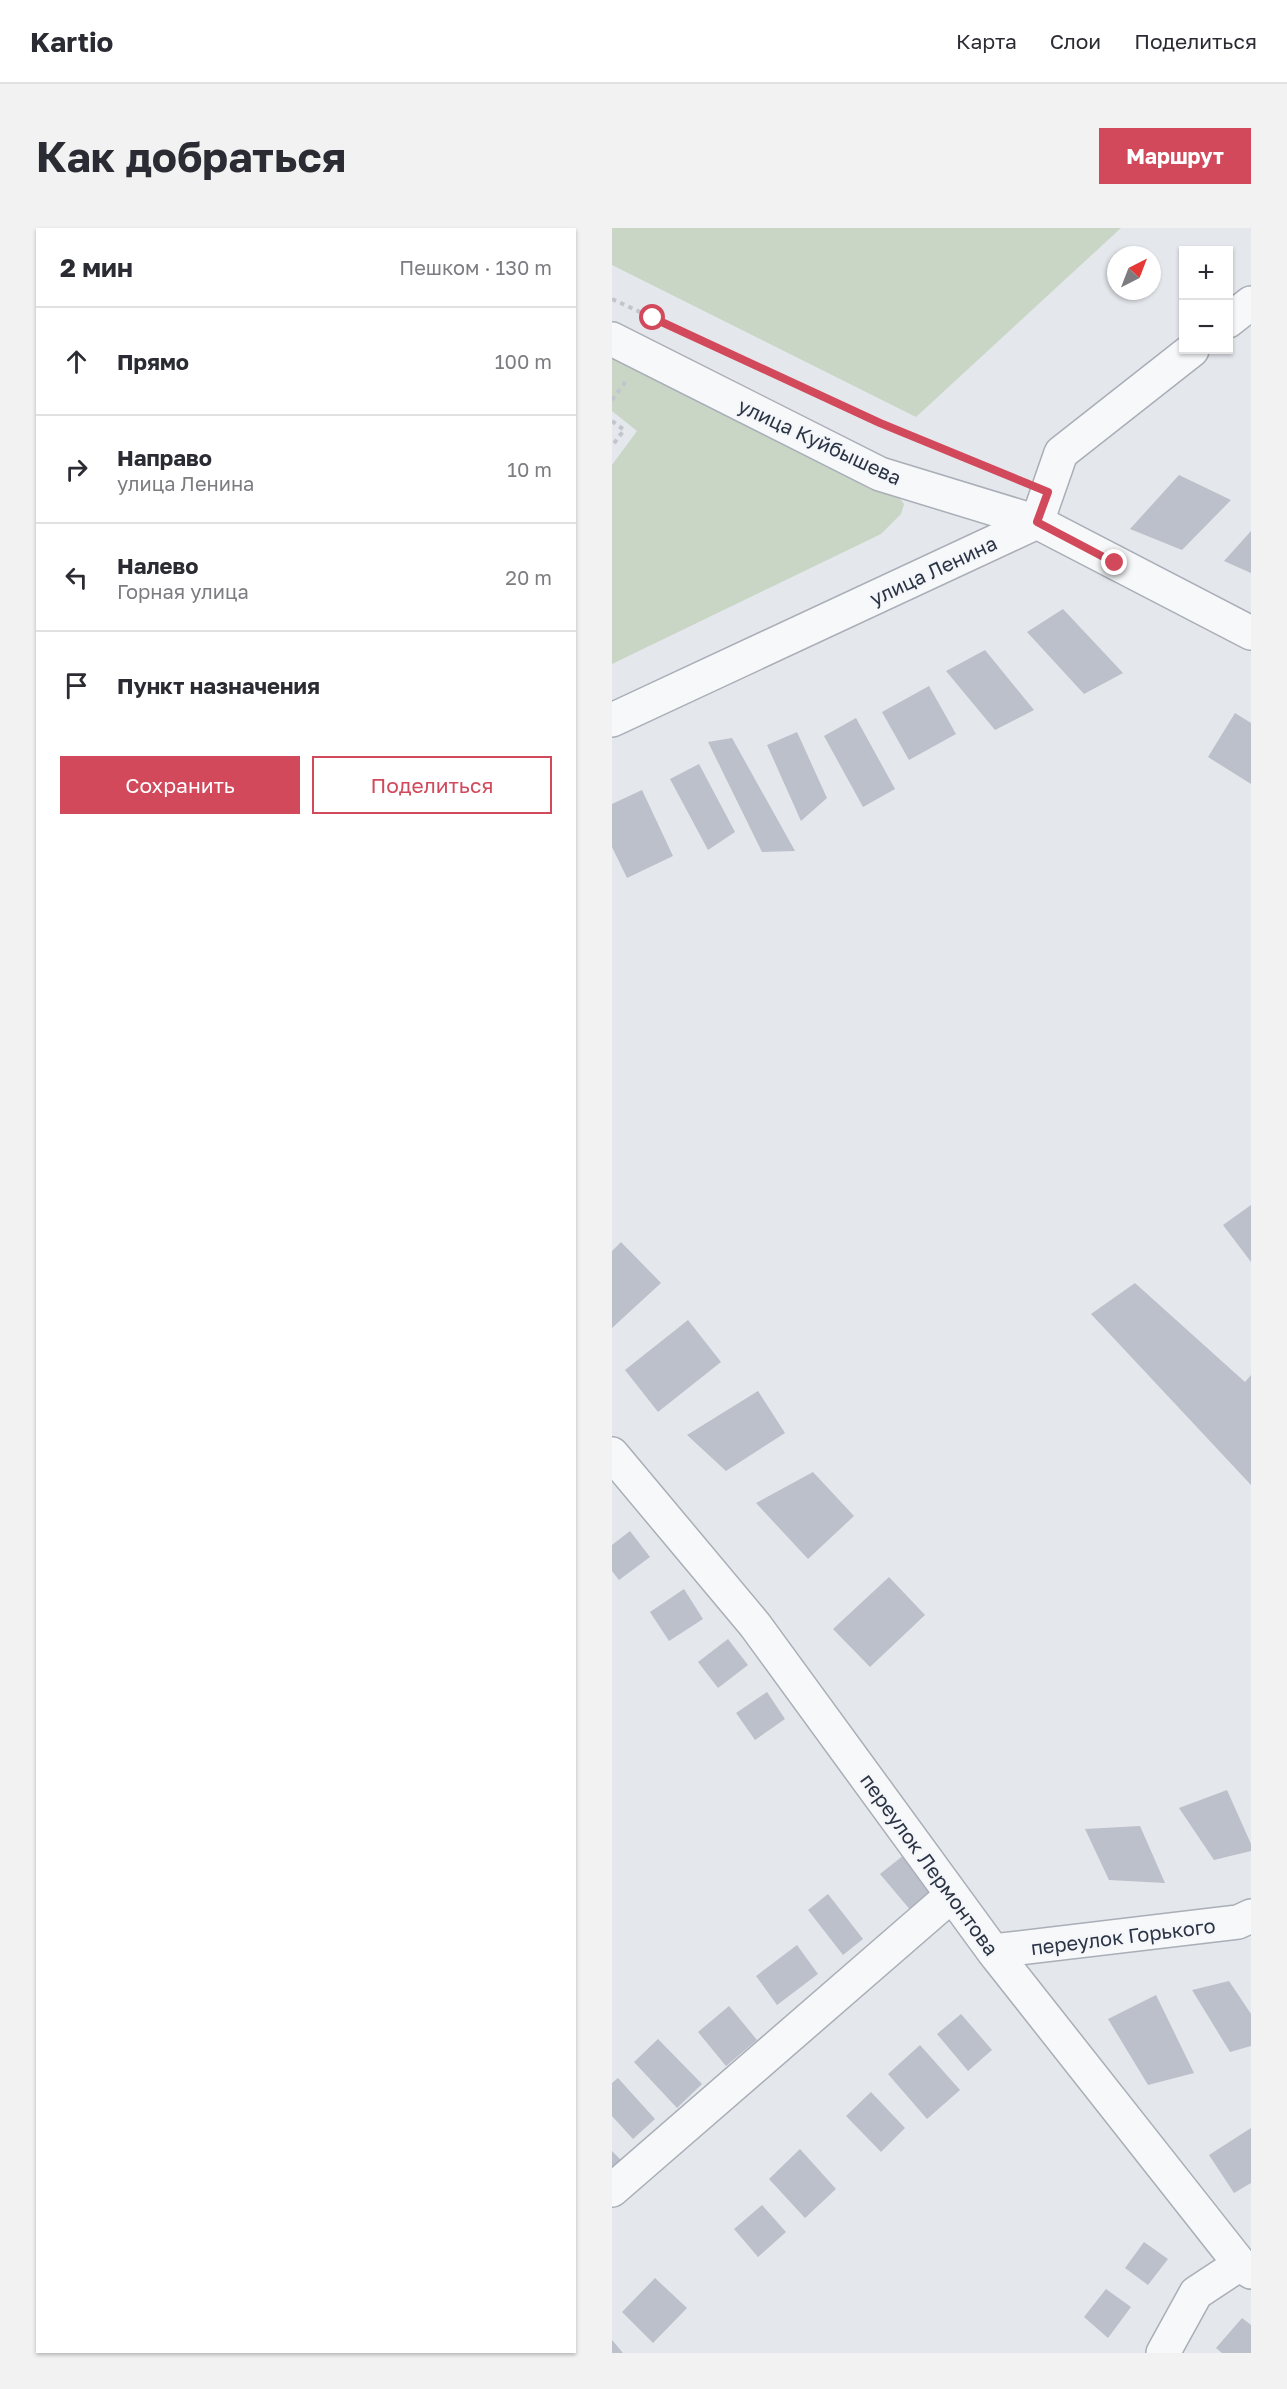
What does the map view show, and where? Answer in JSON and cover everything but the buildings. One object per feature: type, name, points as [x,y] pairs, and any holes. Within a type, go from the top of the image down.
[{"type":"street","points":[[1233,317],[1251,303]]},
{"type":"street","name":"улица Куйбышева","points":[[612,339],[880,474],[1042,507],[1251,633]]},
{"type":"street","points":[[1042,507],[1061,453],[1187,354]]},
{"type":"street","name":"улица Ленина","points":[[612,720],[1042,507]]},
{"type":"street","name":"переулок Лермонтова","points":[[612,1454],[755,1625],[993,1951],[1245,2268]]},
{"type":"street","points":[[612,2190],[952,1895]]},
{"type":"street","name":"переулок Горького","points":[[993,1951],[1238,1922],[1251,1916]]},
{"type":"street","points":[[1163,2353],[1196,2294],[1245,2268]]},
{"type":"path","points":[[612,300],[880,423],[1042,507]]},
{"type":"path","points":[[612,421],[624,430],[612,446]]},
{"type":"green space","points":[[612,228],[1121,228],[916,417],[612,265]]},
{"type":"green space","points":[[612,355],[898,496],[904,504],[901,514],[881,534],[612,664],[612,465],[637,431],[612,411]]},
{"type":"route","points":[[653,318],[880,423],[1048,492],[1037,522],[1115,563]]}]
